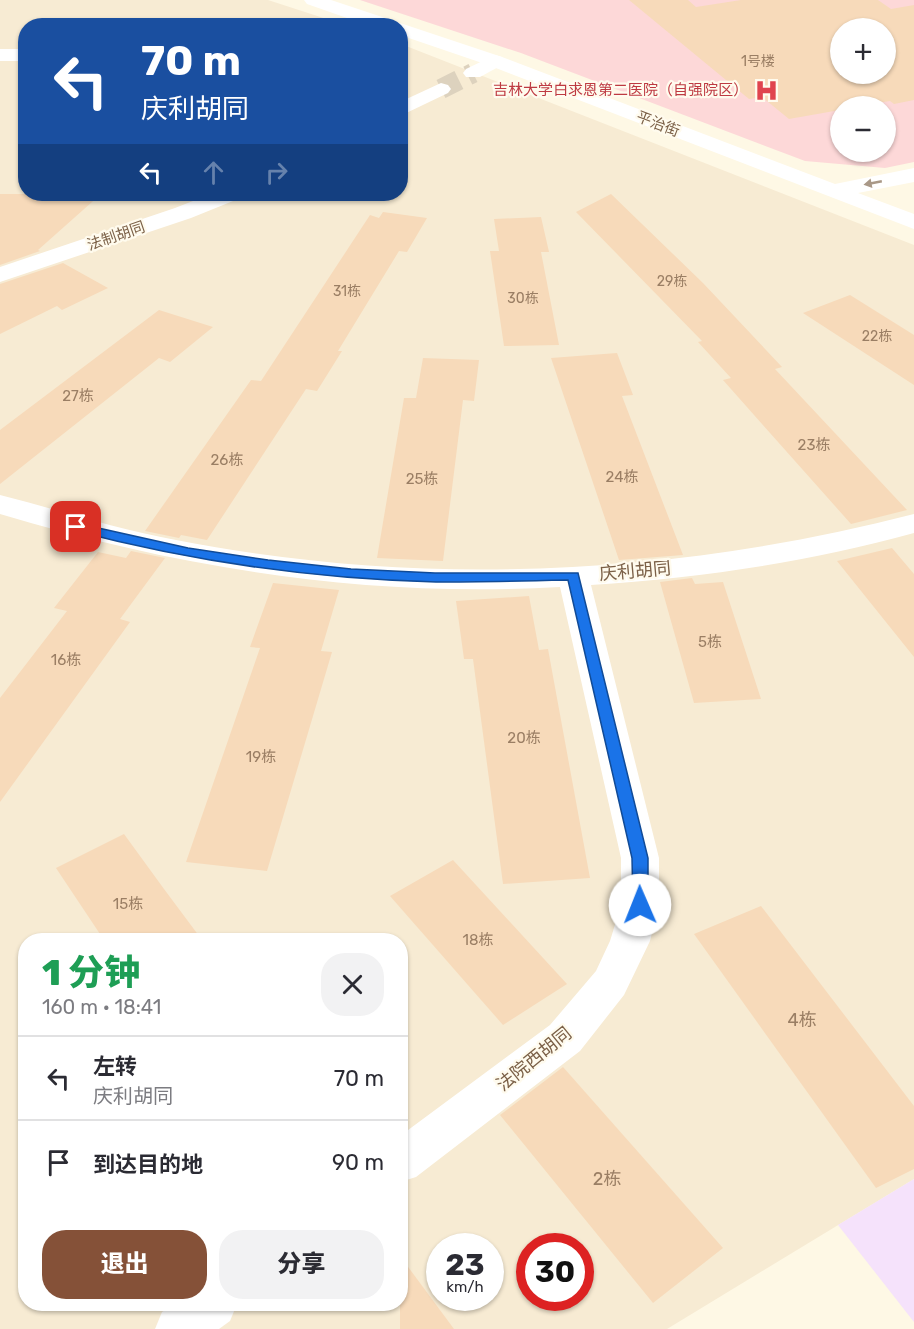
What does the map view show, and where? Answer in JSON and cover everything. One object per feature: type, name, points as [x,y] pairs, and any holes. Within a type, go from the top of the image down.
[{"type":"street","points":[[313,0],[366,18]]},
{"type":"street","name":"平治街","points":[[408,32],[495,61],[914,222]]},
{"type":"street","points":[[0,55],[18,55]]},
{"type":"street","points":[[472,73],[495,61]]},
{"type":"street","points":[[408,106],[441,89]]},
{"type":"street","points":[[832,191],[914,175]]},
{"type":"street","name":"法制胡同","points":[[0,274],[213,201]]},
{"type":"street","name":"庆利胡同","points":[[0,504],[112,537],[188,552],[268,565],[351,573],[435,577],[573,576],[685,567],[764,556],[914,523]]},
{"type":"street","name":"法院西胡同","points":[[408,1156],[565,1038],[610,983],[630,941],[640,905],[640,858],[573,576]]},
{"type":"street","points":[[179,1329],[203,1311]]},
{"type":"shaded area","points":[[0,0],[268,0],[323,18],[18,18],[18,201],[408,201],[408,47],[914,245],[914,1179],[667,1329],[0,1329]]},
{"type":"shaded area","name":"吉林大学白求恩第二医院（自强院区）","points":[[360,0],[914,0],[914,162],[885,168],[805,161],[521,53]]},
{"type":"shaded area","points":[[914,1179],[914,1322],[838,1225]]},
{"type":"building","points":[[629,0],[688,0],[696,7],[741,0],[878,0],[891,9],[914,5],[914,100],[896,104],[896,96],[830,96],[830,112],[789,119],[762,97],[749,99]]},
{"type":"building","points":[[0,194],[18,194],[18,201],[93,201],[38,250],[40,251],[0,265]]},
{"type":"building","points":[[611,194],[703,283],[782,367],[775,369],[907,510],[851,524],[723,380],[731,378],[698,342],[702,341],[576,212]]},
{"type":"building","points":[[383,212],[427,218],[407,252],[399,251],[338,351],[342,351],[317,391],[306,389],[207,540],[181,535],[179,538],[145,531],[251,380],[261,381],[370,215],[379,218]]},
{"type":"building","points":[[541,217],[549,252],[541,252],[559,345],[504,346],[490,251],[499,251],[494,219]]},
{"type":"building","points":[[63,263],[108,288],[62,310],[57,306],[0,334],[0,284]]},
{"type":"building","points":[[850,295],[914,335],[914,385],[803,313]]},
{"type":"building","points":[[159,310],[213,327],[170,362],[159,358],[0,484],[0,430]]},
{"type":"building","points":[[617,353],[633,395],[622,396],[683,555],[619,560],[551,358]]},
{"type":"building","points":[[423,358],[479,360],[474,401],[463,400],[443,561],[377,558],[404,398],[416,398]]},
{"type":"building","points":[[892,548],[914,574],[914,657],[837,561]]},
{"type":"building","points":[[131,551],[165,558],[120,619],[130,622],[0,802],[0,698],[67,611],[54,608],[98,552],[126,558]]},
{"type":"building","points":[[692,578],[695,584],[723,582],[761,699],[694,703],[660,582]]},
{"type":"building","points":[[273,583],[339,590],[321,651],[332,652],[267,871],[186,862],[260,648],[250,647]]},
{"type":"building","points":[[529,596],[539,650],[548,649],[590,878],[503,884],[473,659],[464,659],[456,601]]},
{"type":"building","points":[[124,834],[197,933],[99,933],[56,868]]},
{"type":"building","points":[[453,860],[567,984],[503,1025],[390,896]]},
{"type":"building","points":[[761,906],[914,1106],[914,1169],[876,1188],[694,934]]},
{"type":"building","points":[[563,1067],[723,1248],[653,1303],[500,1115]]},
{"type":"building","points":[[408,1267],[426,1291],[426,1311],[441,1311],[454,1329],[400,1329],[400,1311],[408,1311]]},
{"type":"tunnel","points":[[441,89],[473,73]]},
{"type":"place","name":"吉林大学白求恩第二医院（自强院区）","points":[[766,90]]},
{"type":"route","points":[[76,527],[112,537],[268,565],[351,573],[435,577],[573,576],[640,858],[640,905]]}]
